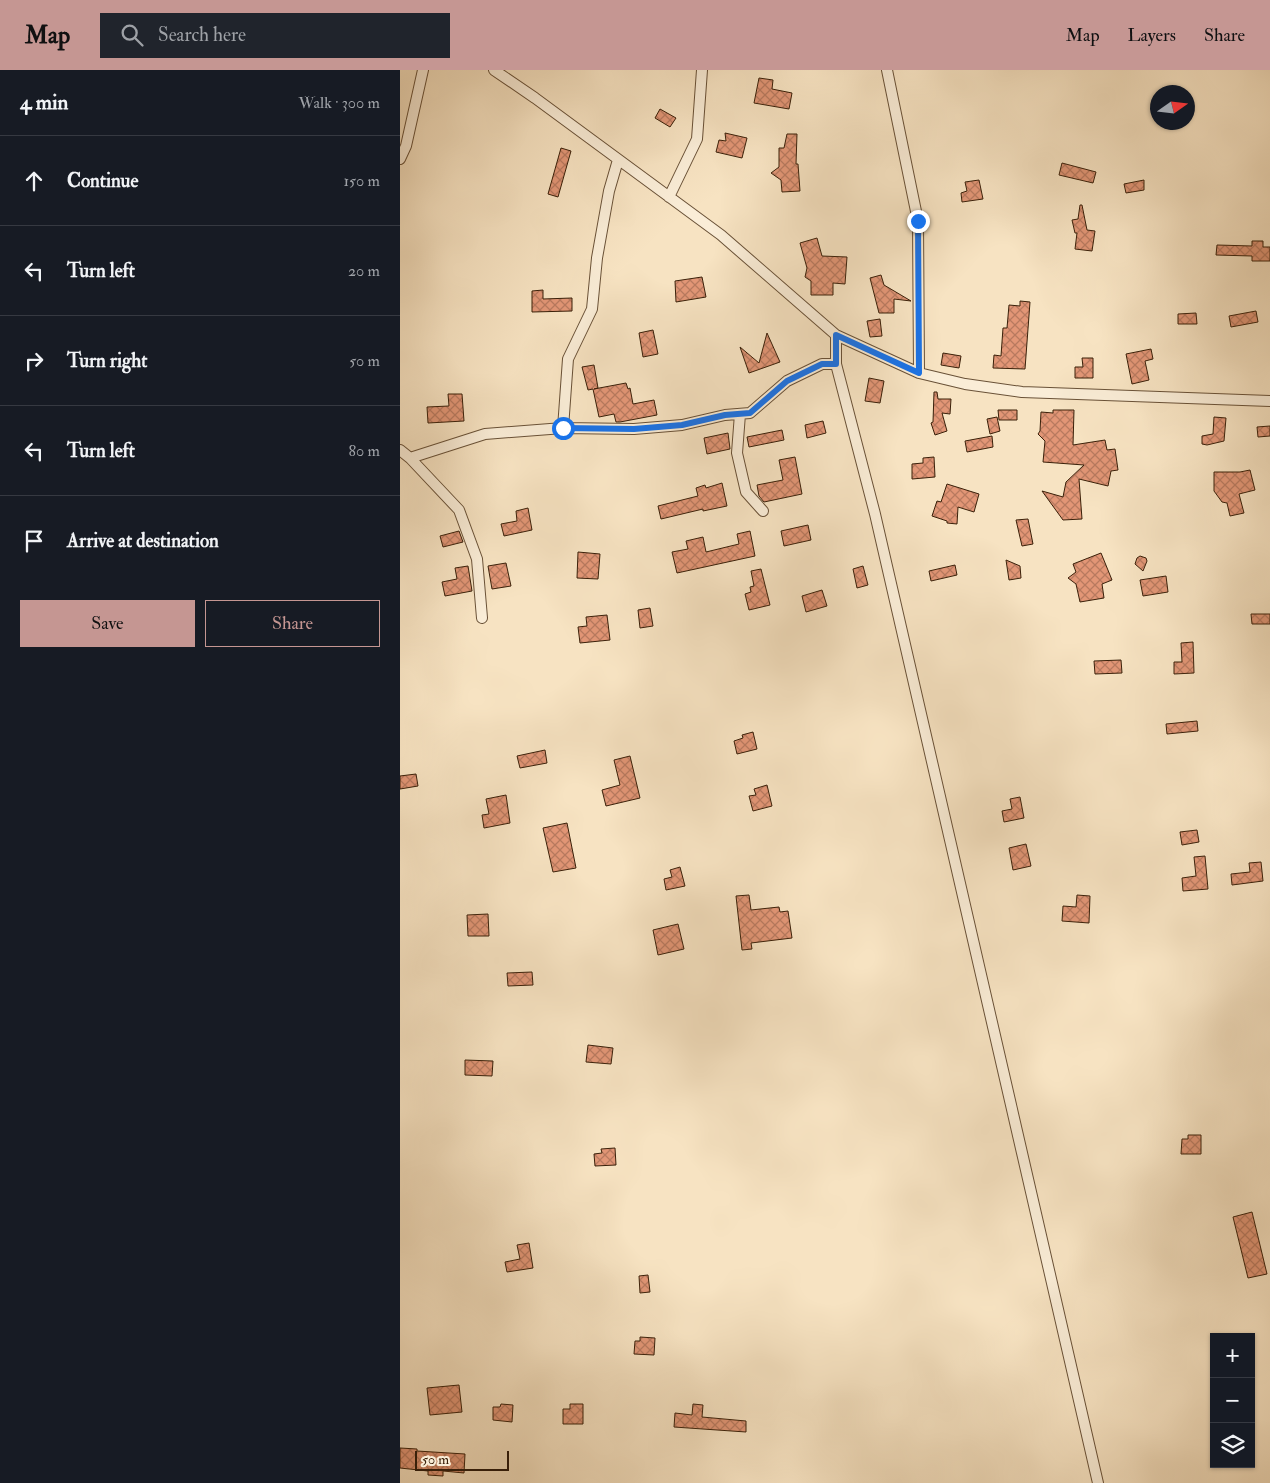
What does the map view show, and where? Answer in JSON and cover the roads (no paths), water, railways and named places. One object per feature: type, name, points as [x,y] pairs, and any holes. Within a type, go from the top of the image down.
[{"type":"street","points":[[400,159],[406,146],[423,70]]},
{"type":"street","points":[[494,70],[721,235],[836,335],[919,373],[964,384],[1022,392],[1270,401]]},
{"type":"street","points":[[669,196],[697,139],[702,70]]},
{"type":"street","points":[[887,70],[918,221],[919,373]]},
{"type":"street","points":[[563,428],[568,359],[592,309],[597,258],[609,191],[618,160]]},
{"type":"street","points":[[836,335],[836,364],[877,523],[1098,1483]]},
{"type":"street","points":[[410,458],[485,434],[563,428],[634,429],[682,425],[725,415],[750,413],[787,381],[822,364],[836,364]]},
{"type":"street","points":[[740,414],[737,453],[746,492],[763,511]]},
{"type":"street","points":[[400,450],[410,458],[458,510],[477,558],[482,618]]}]
